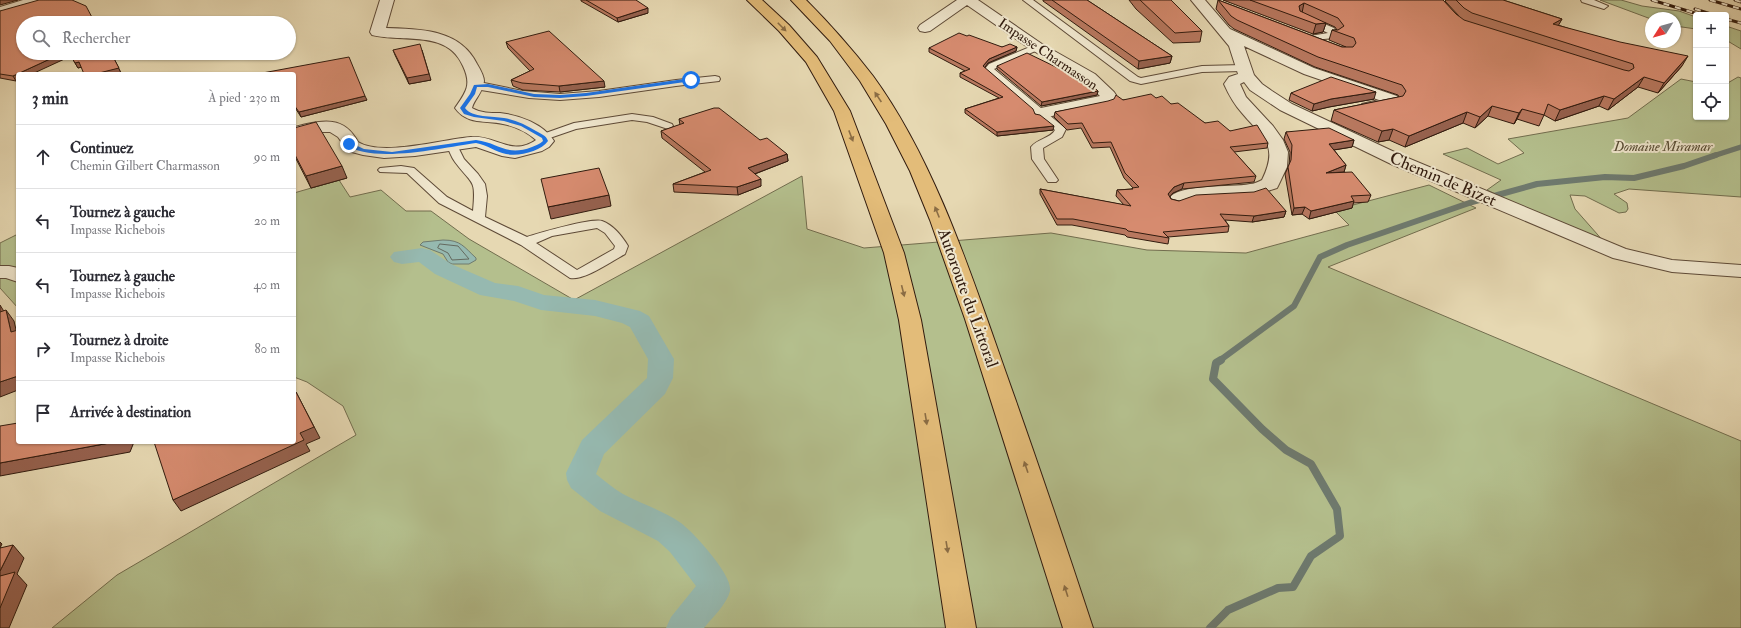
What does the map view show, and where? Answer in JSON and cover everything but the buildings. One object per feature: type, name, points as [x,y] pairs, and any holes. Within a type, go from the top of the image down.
[{"type":"highway","points":[[754,0],[784,28],[812,60],[842,111],[894,253],[910,320],[961,628]]},
{"type":"highway","name":"Autoroute du Littoral","points":[[798,0],[826,27],[850,54],[891,115],[925,183],[958,265],[1042,515],[1078,628]]},
{"type":"street","points":[[0,12],[37,0]]},
{"type":"street","points":[[296,132],[318,127],[329,127],[338,129],[344,134],[349,144],[355,148],[379,152],[398,153],[468,142],[484,143],[508,153],[517,153],[542,145],[545,141],[544,137],[522,125],[504,119],[475,116],[466,113],[463,108],[473,94],[476,80],[462,51],[455,45],[428,37],[376,32],[387,4],[387,0]]},
{"type":"street","points":[[925,28],[966,0]]},
{"type":"street","name":"Impasse Charmasson","points":[[969,0],[1037,47],[1088,77],[1108,95],[1107,100],[1042,113]]},
{"type":"street","points":[[1200,0],[1223,7]]},
{"type":"street","name":"Chemin de Bizet","points":[[1200,0],[1236,45],[1245,72],[1256,87],[1274,100],[1312,119],[1397,160],[1605,248],[1634,258],[1672,266],[1741,270]]},
{"type":"street","points":[[1225,32],[1309,71],[1384,96],[1391,99],[1393,102],[1351,110]]},
{"type":"street","points":[[1293,33],[1337,50]]},
{"type":"street","points":[[1177,199],[1192,194],[1252,190],[1270,184],[1275,176],[1280,160],[1274,139],[1242,102],[1232,84],[1245,72]]},
{"type":"street","points":[[1312,119],[1329,113]]},
{"type":"street","points":[[0,272],[8,272],[16,275]]},
{"type":"lane","points":[[1027,0],[1134,79],[1141,81],[1202,69],[1245,72]]},
{"type":"lane","points":[[1585,0],[1604,6]]},
{"type":"lane","points":[[1301,17],[1331,30],[1334,35],[1307,39]]},
{"type":"lane","points":[[1037,47],[992,66],[989,70],[1061,129],[1058,135],[1043,142],[1037,147],[1038,159],[1052,180]]},
{"type":"lane","points":[[475,86],[488,86],[534,95],[560,97],[586,95],[691,80],[715,79]]},
{"type":"lane","points":[[544,137],[574,126],[632,117],[649,119],[668,126]]},
{"type":"lane","points":[[452,145],[460,160],[480,186],[479,219]]},
{"type":"lane","points":[[384,170],[410,170],[443,200],[526,242],[575,275],[581,274],[620,251],[622,246],[609,230],[598,224],[549,233],[526,242]]},
{"type":"green space","points":[[1600,0],[1621,0],[1642,6],[1679,11],[1693,16],[1693,29],[1681,27],[1681,12],[1645,12],[1645,17]]},
{"type":"green space","points":[[1729,27],[1741,31],[1741,49],[1729,42]]},
{"type":"green space","name":"Domaine Miramar","points":[[1738,77],[1741,78],[1741,197],[1629,189],[1614,194],[1627,203],[1628,209],[1626,212],[1619,213],[1585,196],[1570,195],[1575,209],[1605,243],[1552,221],[1487,190],[1501,180],[1443,154],[1467,148],[1498,164],[1524,153],[1508,139],[1628,118],[1681,79],[1693,81],[1693,120],[1729,120],[1729,82]]},
{"type":"green space","points":[[802,176],[807,229],[864,248],[1051,233],[1147,250],[1246,253],[1349,225],[1334,210],[1429,185],[1476,208],[1328,267],[1741,441],[1741,628],[52,628],[117,575],[356,435],[343,406],[307,382],[296,378],[296,192],[339,180],[350,197],[381,190],[406,211],[431,211],[469,239],[574,300]]},
{"type":"green space","points":[[16,235],[16,306],[0,288],[0,243]]},
{"type":"water","points":[[443,240],[454,241],[462,245],[476,258],[476,260],[469,264],[452,264],[448,262],[443,254],[420,245],[423,242]]},
{"type":"waterway","points":[[1714,156],[1741,147]]},
{"type":"waterway","points":[[1219,361],[1294,306],[1320,257],[1347,245],[1472,202],[1537,184],[1605,177],[1634,178],[1684,166],[1714,156]]},
{"type":"waterway","points":[[402,257],[422,255],[443,269],[489,290],[518,294],[541,302],[595,308],[631,317],[640,322],[661,359],[660,378],[655,387],[592,448],[581,473],[582,480],[611,502],[669,532],[681,543],[713,582],[713,591],[683,628]]},
{"type":"waterway","points":[[1210,628],[1228,610],[1278,588],[1293,587],[1311,556],[1340,536],[1337,509],[1311,464],[1286,450],[1262,429],[1213,379],[1216,363],[1221,360]]},
{"type":"railway","points":[[1652,0],[1693,13]]},
{"type":"railway","points":[[1710,0],[1741,9]]},
{"type":"railway","points":[[1735,0],[1741,2]]},
{"type":"railway","points":[[1695,9],[1704,12]]},
{"type":"railway","points":[[1729,20],[1741,23]]},
{"type":"route","points":[[349,144],[355,148],[364,150],[392,153],[411,152],[468,142],[476,142],[484,143],[508,153],[524,152],[542,145],[545,141],[544,137],[522,125],[504,119],[475,116],[466,113],[463,108],[473,94],[475,86],[488,86],[512,92],[560,97],[586,95],[691,80]]}]
